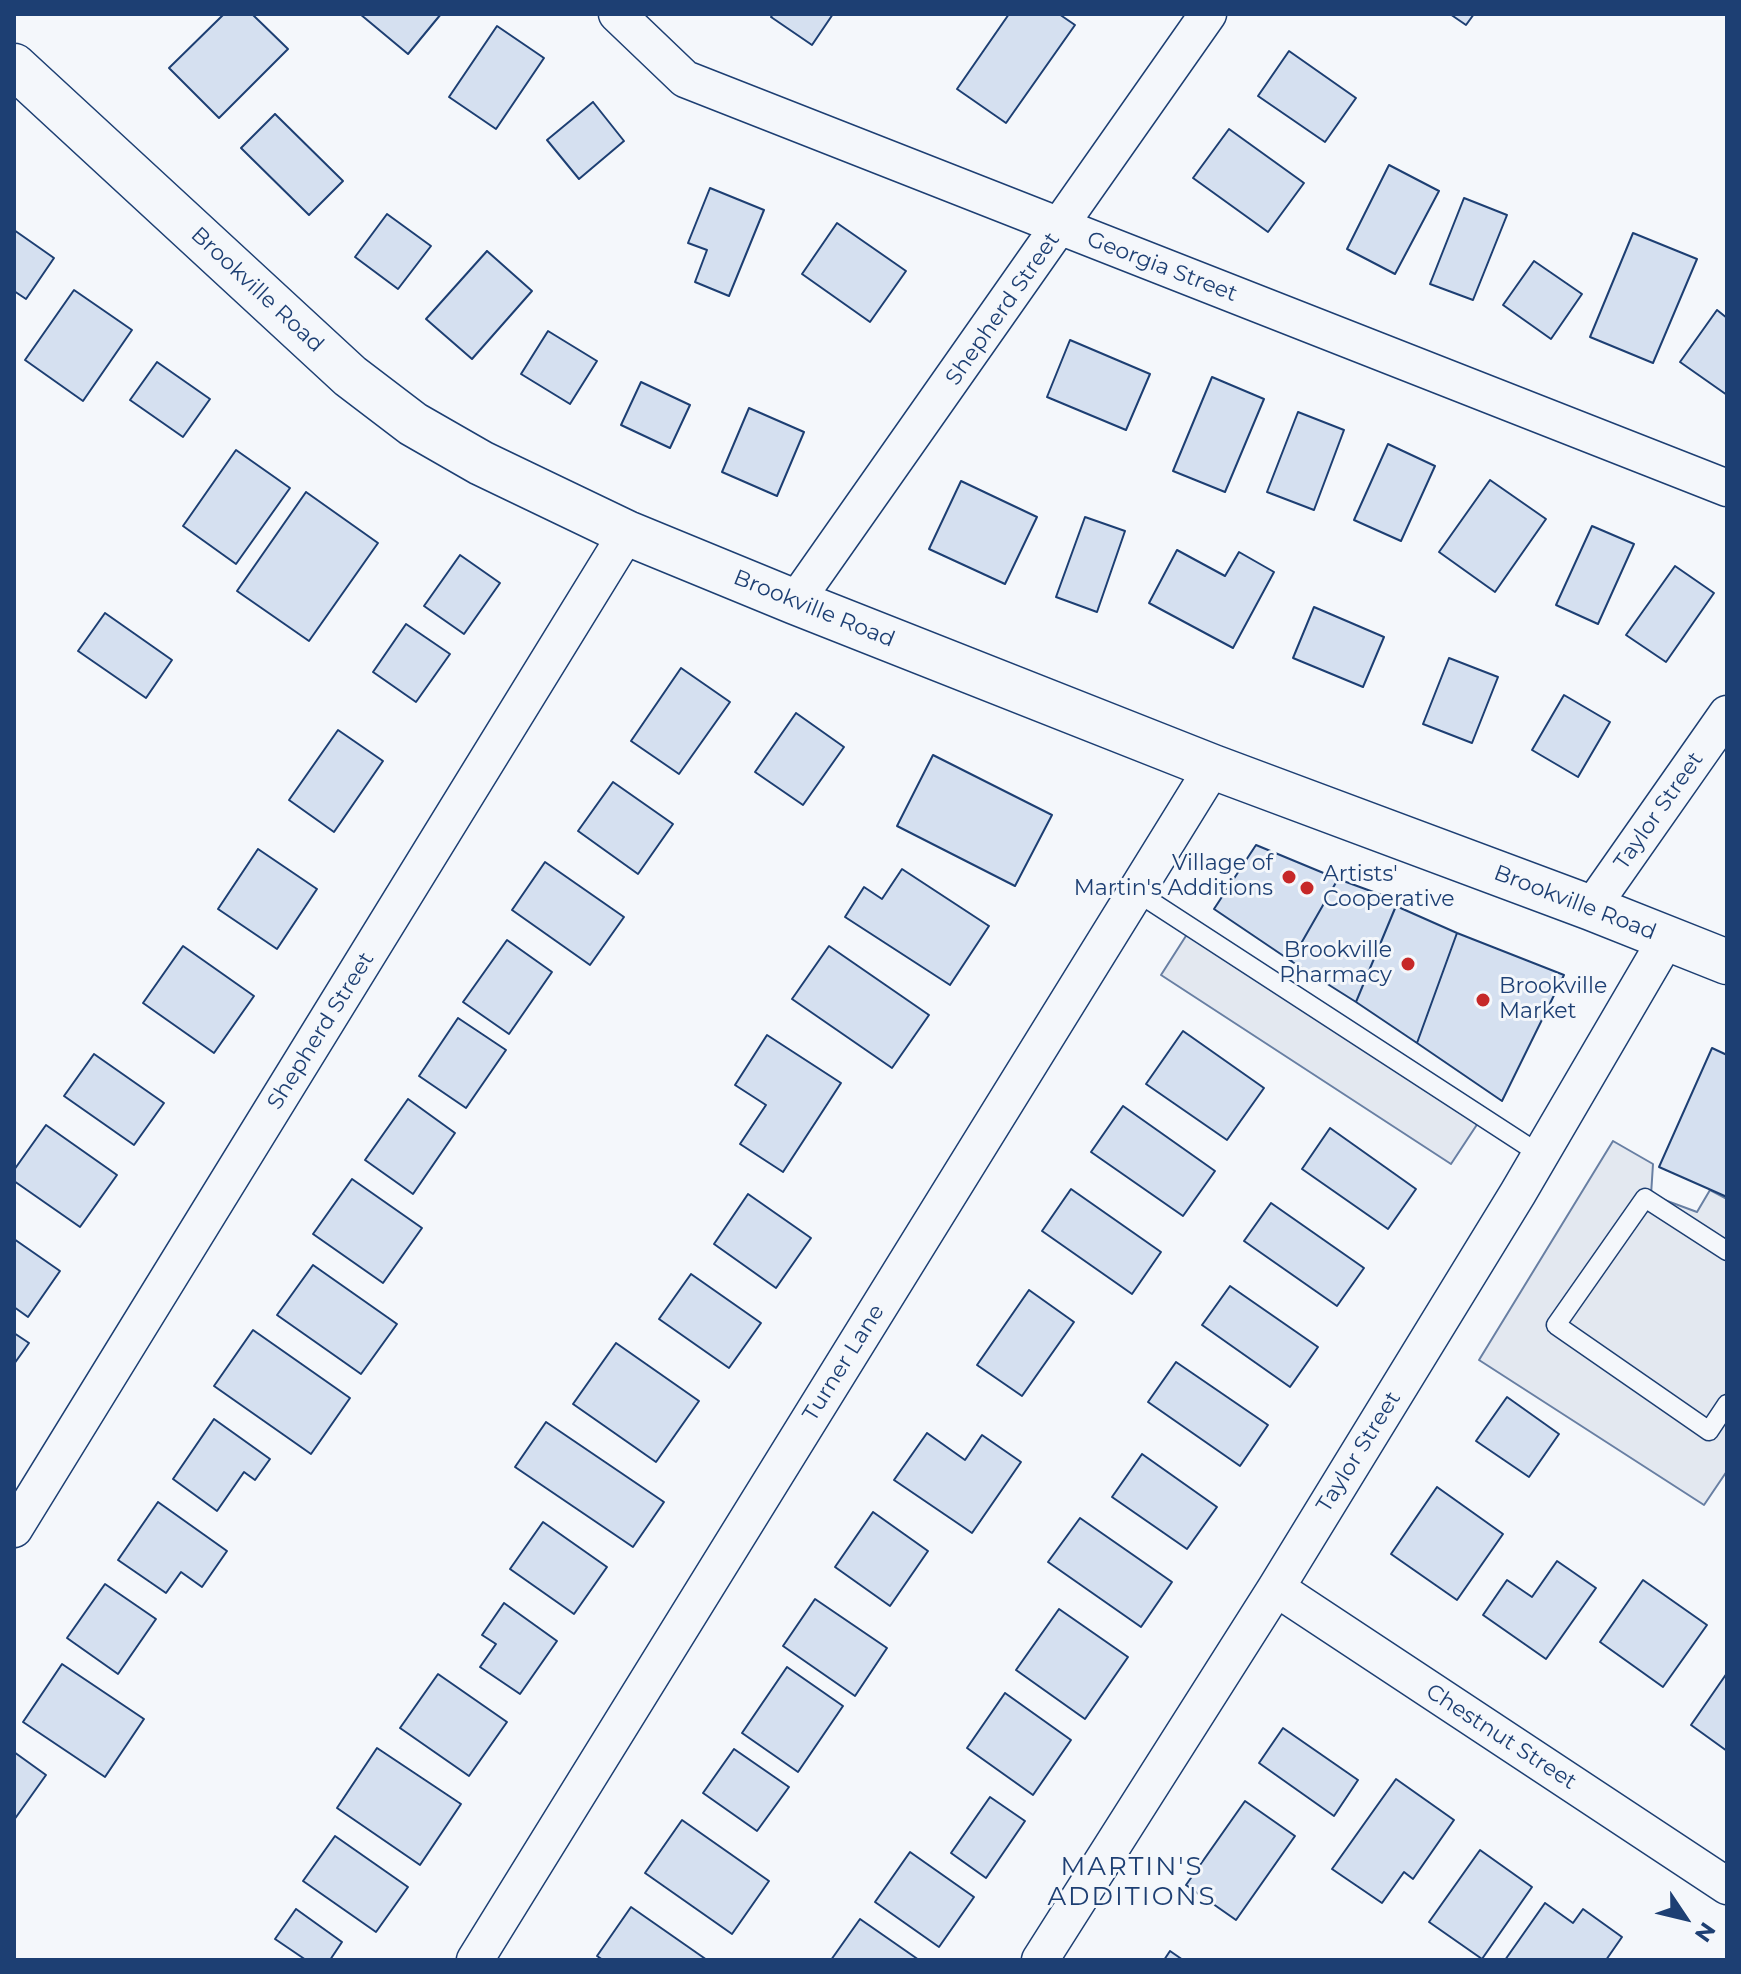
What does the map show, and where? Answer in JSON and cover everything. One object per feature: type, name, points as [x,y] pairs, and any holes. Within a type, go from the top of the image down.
[{"type":"main road","name":"Brookville Road","points":[[14,66],[350,376],[413,424],[481,463],[627,533],[795,602],[1213,767],[1727,962]]},
{"type":"street","name":"Georgia Street","points":[[617,14],[685,79],[1727,488]]},
{"type":"street","name":"Shepherd Street","points":[[795,602],[1208,14]]},
{"type":"street","name":"Shepherd Street","points":[[14,1529],[627,533]]},
{"type":"street","name":"Taylor Street","points":[[1591,908],[1727,714]]},
{"type":"street","name":"Turner Lane","points":[[475,1960],[1213,767]]},
{"type":"street","name":"Taylor Street","points":[[1040,1960],[1276,1588],[1541,1155],[1667,938]]},
{"type":"street","name":"Chestnut Street","points":[[1276,1588],[1727,1886]]},
{"type":"lane","points":[[1135,891],[1541,1155]]},
{"type":"lane","points":[[1727,1251],[1645,1198],[1556,1325],[1709,1431],[1727,1404]]},
{"type":"shaded area","points":[[1191,928],[1482,1117],[1451,1164],[1161,975]]},
{"type":"shaded area","points":[[1613,1141],[1653,1164],[1651,1195],[1697,1212],[1710,1190],[1727,1199],[1727,1471],[1704,1505],[1479,1360]]},
{"type":"building","points":[[224,14],[252,14],[288,49],[219,118],[169,68]]},
{"type":"building","points":[[360,14],[441,14],[408,54]]},
{"type":"building","points":[[773,14],[833,14],[812,45],[771,17]]},
{"type":"building","points":[[1009,14],[1059,14],[1075,25],[1006,123],[957,89]]},
{"type":"building","points":[[1450,14],[1474,14],[1466,25]]},
{"type":"building","points":[[497,26],[544,58],[496,129],[449,97]]},
{"type":"building","points":[[1289,51],[1356,98],[1325,142],[1258,96]]},
{"type":"building","points":[[593,102],[624,141],[579,179],[547,140]]},
{"type":"building","points":[[275,114],[343,181],[309,215],[241,148]]},
{"type":"building","points":[[1229,129],[1304,183],[1268,232],[1193,178]]},
{"type":"building","points":[[1389,165],[1439,191],[1395,274],[1347,249]]},
{"type":"building","points":[[710,188],[764,210],[729,296],[695,282],[707,250],[688,243]]},
{"type":"building","points":[[1464,198],[1507,215],[1473,300],[1430,284]]},
{"type":"building","points":[[387,214],[431,246],[398,289],[355,257]]},
{"type":"building","points":[[837,223],[906,271],[870,322],[802,274]]},
{"type":"building","points":[[14,230],[54,258],[26,299],[14,291]]},
{"type":"building","points":[[1633,233],[1697,259],[1653,363],[1590,337]]},
{"type":"building","points":[[487,251],[532,291],[472,359],[426,319]]},
{"type":"building","points":[[1534,261],[1582,294],[1551,339],[1503,305]]},
{"type":"building","points":[[74,290],[132,330],[83,401],[25,360]]},
{"type":"building","points":[[1717,310],[1727,318],[1727,395],[1680,362]]},
{"type":"building","points":[[548,331],[597,361],[570,404],[521,374]]},
{"type":"building","points":[[1070,340],[1150,374],[1126,430],[1047,397]]},
{"type":"building","points":[[157,362],[210,399],[183,437],[130,400]]},
{"type":"building","points":[[1212,377],[1264,399],[1225,492],[1173,471]]},
{"type":"building","points":[[641,382],[690,405],[670,448],[621,425]]},
{"type":"building","points":[[749,408],[804,432],[777,496],[722,472]]},
{"type":"building","points":[[1298,412],[1344,430],[1314,510],[1267,492]]},
{"type":"building","points":[[1388,444],[1435,466],[1401,541],[1354,520]]},
{"type":"building","points":[[236,450],[290,488],[236,564],[183,526]]},
{"type":"building","points":[[1490,480],[1546,519],[1495,592],[1439,552]]},
{"type":"building","points":[[961,481],[1037,517],[1005,584],[929,549]]},
{"type":"building","points":[[306,492],[378,543],[309,641],[237,591]]},
{"type":"building","points":[[1085,517],[1125,531],[1097,612],[1056,597]]},
{"type":"building","points":[[1592,526],[1634,544],[1598,624],[1556,605]]},
{"type":"building","points":[[1177,550],[1225,576],[1239,552],[1274,572],[1233,648],[1149,603]]},
{"type":"building","points":[[460,555],[500,583],[464,634],[424,606]]},
{"type":"building","points":[[1675,566],[1714,593],[1666,662],[1626,635]]},
{"type":"building","points":[[1314,607],[1384,637],[1363,687],[1293,658]]},
{"type":"building","points":[[105,613],[172,660],[146,698],[78,651]]},
{"type":"building","points":[[406,624],[450,654],[416,702],[373,672]]},
{"type":"building","points":[[1449,658],[1498,677],[1472,743],[1423,724]]},
{"type":"building","points":[[681,668],[730,702],[679,774],[631,741]]},
{"type":"building","points":[[1564,695],[1610,722],[1578,777],[1532,750]]},
{"type":"building","points":[[796,713],[844,747],[803,805],[755,772]]},
{"type":"building","points":[[338,730],[383,761],[334,832],[289,800]]},
{"type":"building","points":[[933,755],[1052,815],[1015,886],[897,826]]},
{"type":"building","points":[[613,782],[673,824],[638,874],[578,831]]},
{"type":"building","points":[[1256,845],[1338,879],[1291,961],[1214,909]]},
{"type":"building","points":[[258,849],[317,889],[277,949],[218,909]]},
{"type":"building","points":[[545,862],[624,917],[590,965],[512,910]]},
{"type":"building","points":[[902,869],[989,926],[950,985],[845,917],[864,887],[882,899]]},
{"type":"building","points":[[1338,879],[1398,901],[1356,1002],[1291,961]]},
{"type":"building","points":[[1396,906],[1457,933],[1417,1043],[1356,1002]]},
{"type":"building","points":[[1457,933],[1564,975],[1502,1101],[1417,1043]]},
{"type":"building","points":[[507,940],[552,972],[509,1034],[463,1002]]},
{"type":"building","points":[[183,946],[254,996],[214,1053],[143,1003]]},
{"type":"building","points":[[829,946],[929,1015],[892,1068],[792,999]]},
{"type":"building","points":[[458,1018],[506,1050],[466,1108],[419,1076]]},
{"type":"building","points":[[1183,1031],[1264,1088],[1227,1140],[1146,1084]]},
{"type":"building","points":[[767,1035],[841,1083],[783,1172],[740,1144],[766,1105],[735,1085]]},
{"type":"building","points":[[1712,1048],[1727,1055],[1727,1197],[1659,1167]]},
{"type":"building","points":[[94,1054],[164,1103],[134,1145],[64,1096]]},
{"type":"building","points":[[408,1099],[455,1133],[413,1194],[365,1160]]},
{"type":"building","points":[[1123,1106],[1215,1171],[1183,1216],[1091,1152]]},
{"type":"building","points":[[46,1125],[117,1175],[80,1227],[14,1181],[14,1170]]},
{"type":"building","points":[[1330,1128],[1416,1189],[1388,1229],[1302,1169]]},
{"type":"building","points":[[352,1179],[422,1228],[383,1283],[313,1234]]},
{"type":"building","points":[[1071,1189],[1161,1252],[1132,1294],[1042,1231]]},
{"type":"building","points":[[748,1194],[811,1238],[776,1288],[714,1244]]},
{"type":"building","points":[[1271,1203],[1364,1268],[1337,1306],[1244,1241]]},
{"type":"building","points":[[14,1239],[60,1271],[28,1317],[14,1307]]},
{"type":"building","points":[[313,1265],[397,1324],[361,1374],[277,1315]]},
{"type":"building","points":[[691,1274],[761,1323],[729,1368],[659,1319]]},
{"type":"building","points":[[1230,1286],[1318,1347],[1290,1387],[1202,1325]]},
{"type":"building","points":[[1029,1290],[1074,1322],[1022,1396],[977,1365]]},
{"type":"building","points":[[253,1330],[350,1398],[311,1454],[214,1386]]},
{"type":"building","points":[[14,1333],[29,1343],[14,1364]]},
{"type":"building","points":[[616,1343],[699,1401],[656,1462],[573,1404]]},
{"type":"building","points":[[1176,1362],[1268,1425],[1240,1466],[1148,1402]]},
{"type":"building","points":[[1507,1397],[1559,1434],[1529,1477],[1476,1441]]},
{"type":"building","points":[[214,1419],[270,1459],[255,1480],[244,1472],[217,1511],[173,1479]]},
{"type":"building","points":[[546,1422],[664,1502],[633,1547],[515,1467]]},
{"type":"building","points":[[927,1433],[965,1460],[982,1435],[1021,1462],[972,1533],[894,1480]]},
{"type":"building","points":[[1142,1454],[1217,1507],[1187,1549],[1112,1497]]},
{"type":"building","points":[[1437,1487],[1503,1534],[1457,1600],[1391,1554]]},
{"type":"building","points":[[158,1502],[227,1551],[202,1587],[181,1572],[166,1593],[118,1560]]},
{"type":"building","points":[[873,1512],[928,1551],[890,1606],[835,1567]]},
{"type":"building","points":[[1080,1518],[1172,1582],[1141,1627],[1048,1562]]},
{"type":"building","points":[[543,1522],[607,1567],[574,1614],[510,1569]]},
{"type":"building","points":[[1557,1561],[1596,1588],[1546,1659],[1483,1615],[1507,1580],[1532,1597]]},
{"type":"building","points":[[1643,1580],[1707,1625],[1663,1687],[1600,1642]]},
{"type":"building","points":[[105,1584],[156,1619],[118,1674],[67,1638]]},
{"type":"building","points":[[815,1599],[887,1648],[855,1696],[783,1646]]},
{"type":"building","points":[[504,1603],[557,1641],[520,1694],[480,1667],[496,1644],[482,1635]]},
{"type":"building","points":[[1059,1609],[1128,1657],[1085,1719],[1016,1670]]},
{"type":"building","points":[[62,1664],[144,1719],[105,1777],[23,1722]]},
{"type":"building","points":[[787,1667],[843,1706],[798,1772],[742,1733]]},
{"type":"building","points":[[1727,1673],[1727,1751],[1691,1725]]},
{"type":"building","points":[[438,1674],[507,1722],[469,1776],[400,1728]]},
{"type":"building","points":[[1005,1693],[1071,1740],[1033,1795],[967,1748]]},
{"type":"building","points":[[1283,1728],[1358,1780],[1334,1816],[1259,1763]]},
{"type":"building","points":[[377,1748],[461,1804],[420,1865],[337,1808]]},
{"type":"building","points":[[734,1749],[789,1787],[757,1831],[703,1793]]},
{"type":"building","points":[[14,1752],[46,1775],[14,1820]]},
{"type":"building","points":[[1396,1779],[1454,1820],[1413,1879],[1404,1872],[1382,1903],[1332,1869]]},
{"type":"building","points":[[990,1797],[1025,1821],[986,1878],[951,1853]]},
{"type":"building","points":[[1245,1801],[1295,1836],[1236,1920],[1186,1885]]},
{"type":"building","points":[[682,1820],[769,1881],[732,1934],[645,1873]]},
{"type":"building","points":[[335,1836],[408,1887],[376,1932],[303,1881]]},
{"type":"building","points":[[1480,1850],[1532,1887],[1482,1959],[1429,1922]]},
{"type":"building","points":[[910,1852],[974,1897],[939,1947],[875,1902]]},
{"type":"building","points":[[1545,1903],[1573,1923],[1583,1909],[1622,1937],[1606,1960],[1505,1960]]},
{"type":"building","points":[[631,1907],[707,1960],[603,1960],[597,1956]]},
{"type":"building","points":[[296,1909],[342,1942],[330,1960],[306,1960],[275,1939]]},
{"type":"building","points":[[860,1919],[919,1960],[831,1960]]},
{"type":"building","points":[[1170,1951],[1183,1960],[1164,1960]]},
{"type":"place","name":"Village of Martin's Additions","points":[[1289,877]]},
{"type":"place","name":"Artists' Cooperative","points":[[1307,888]]},
{"type":"place","name":"Brookville Pharmacy","points":[[1408,964]]},
{"type":"place","name":"Brookville Market","points":[[1483,1000]]},
{"type":"district","name":"MARTIN'S ADDITIONS","points":[[1132,1882]]}]
